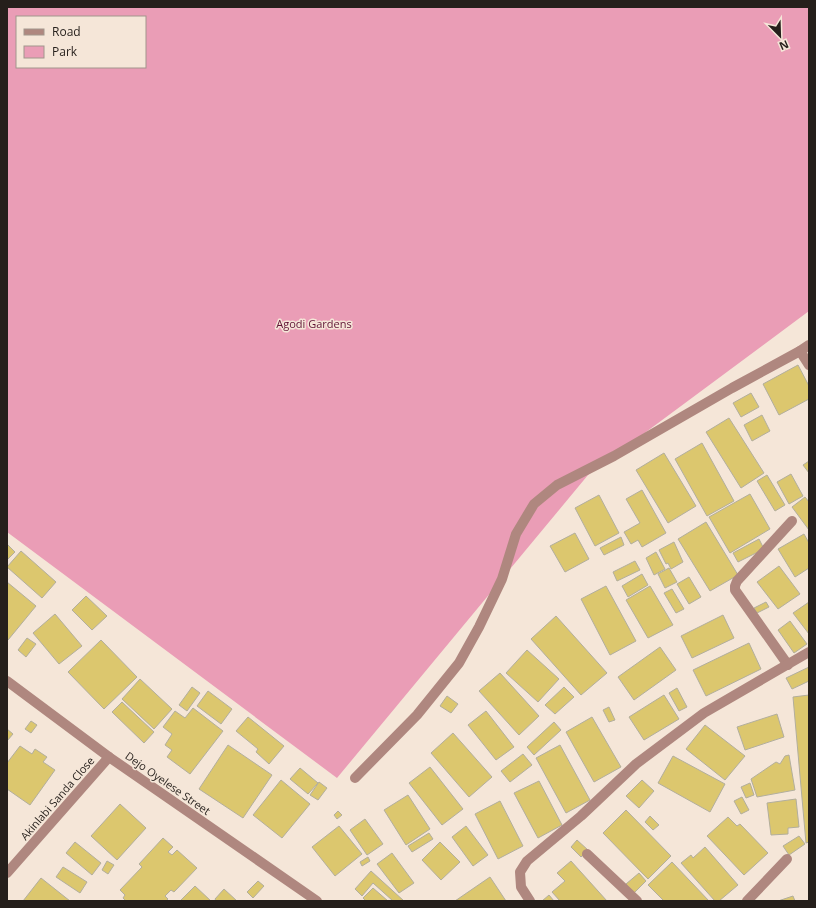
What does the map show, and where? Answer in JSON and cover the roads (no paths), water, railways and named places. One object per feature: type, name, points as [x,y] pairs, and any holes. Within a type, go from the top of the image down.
[{"type":"street","points":[[355,778],[416,715],[459,663],[479,627],[502,579],[516,534],[534,504],[557,485],[614,456],[809,345]]},
{"type":"street","points":[[800,351],[809,365]]},
{"type":"street","points":[[788,665],[735,590],[735,586],[737,580],[792,521]]},
{"type":"street","points":[[530,901],[521,887],[520,872],[527,861],[581,816],[636,764],[704,712],[809,652]]},
{"type":"street","name":"Dejo Oyelese Street","points":[[7,681],[110,757],[317,901]]},
{"type":"street","name":"Akinlabi Sanda Close","points":[[7,873],[110,757]]},
{"type":"street","points":[[587,854],[637,901]]},
{"type":"street","points":[[747,901],[787,859]]},
{"type":"park label","name":"Agodi Gardens","points":[[314,323]]}]
